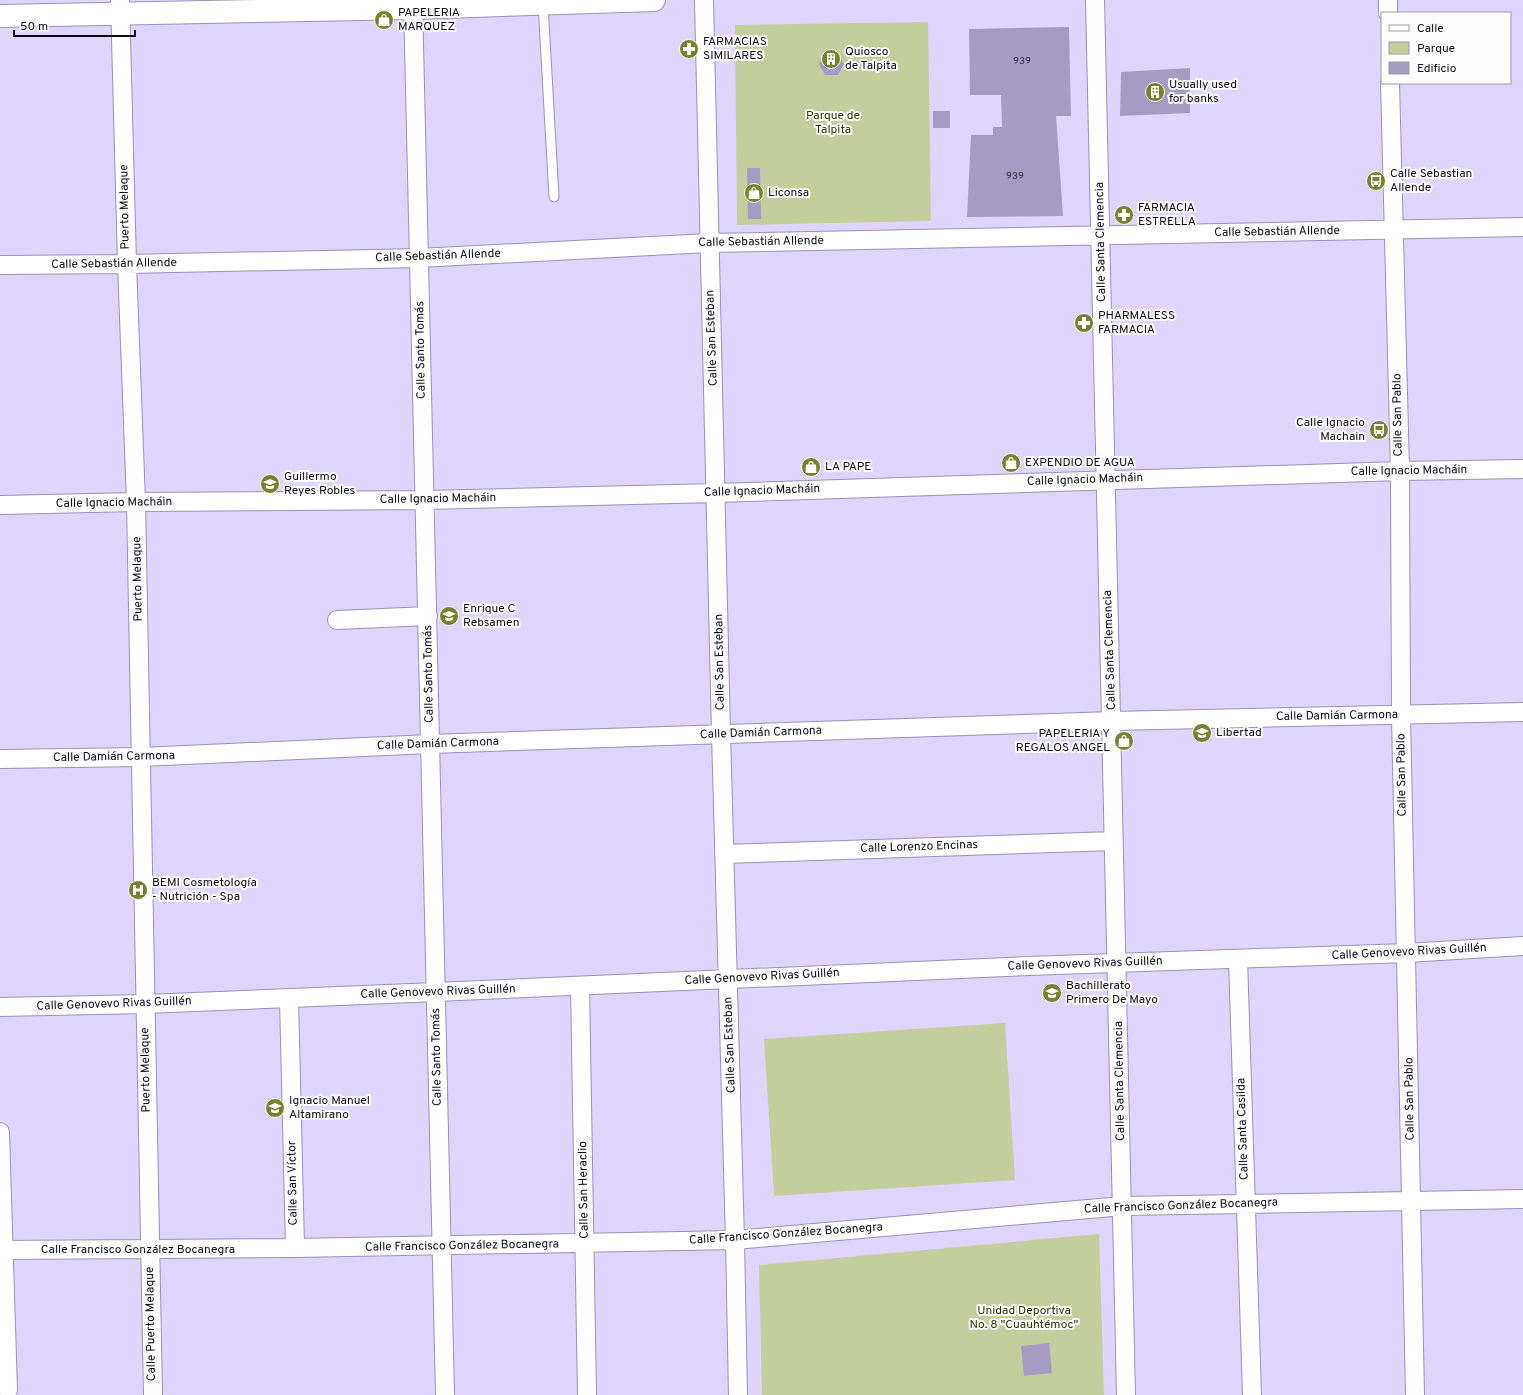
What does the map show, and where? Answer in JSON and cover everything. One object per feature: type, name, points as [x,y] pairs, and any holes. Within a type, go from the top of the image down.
[{"type":"street","points":[[0,16],[120,7],[543,4],[654,0]]},
{"type":"street","name":"Calle San Esteban","points":[[704,0],[724,854],[736,1240],[738,1395]]},
{"type":"street","name":"Calle Santa Clemencia","points":[[1095,0],[1126,1395]]},
{"type":"street","points":[[1388,0],[1388,12]]},
{"type":"street","name":"Calle Santo Tomás","points":[[414,4],[445,1395]]},
{"type":"street","name":"Puerto Melaque","points":[[120,7],[127,264],[136,502],[148,1157]]},
{"type":"street","name":"Calle San Pablo","points":[[1390,84],[1400,471],[1401,715],[1415,1395]]},
{"type":"street","name":"Calle Sebastián Allende","points":[[0,265],[419,258],[709,243],[1523,227]]},
{"type":"street","name":"Calle Ignacio Macháin","points":[[0,505],[136,502],[425,500],[716,493],[1400,471],[1523,469]]},
{"type":"street","points":[[337,620],[428,616]]},
{"type":"street","name":"Calle Damián Carmona","points":[[0,759],[141,757],[430,744],[1112,721],[1523,712]]},
{"type":"street","name":"Calle Lorenzo Encinas","points":[[724,854],[1114,841]]},
{"type":"street","name":"Calle Genovevo Rivas Guillén","points":[[0,1007],[145,1004],[1117,962],[1406,953],[1523,946]]},
{"type":"street","name":"Calle Santa Casilda","points":[[1238,959],[1252,1395]]},
{"type":"street","name":"Calle San Heraclio","points":[[580,986],[587,1395]]},
{"type":"street","name":"Calle San Víctor","points":[[289,998],[295,1248]]},
{"type":"street","points":[[0,1132],[2,1250],[8,1390]]},
{"type":"street","name":"Calle Puerto Melaque","points":[[148,1157],[153,1395]]},
{"type":"street","name":"Calle Francisco González Bocanegra","points":[[2,1250],[149,1250],[585,1244],[736,1240],[1123,1206],[1523,1199]]},
{"type":"lane","points":[[543,4],[554,197]]},
{"type":"green space","name":"Parque de Talpita","points":[[928,22],[931,221],[737,225],[735,25]]},
{"type":"green space","points":[[1005,1023],[1015,1180],[774,1196],[764,1039]]},
{"type":"green space","name":"Unidad Deportiva No. 8 \"Cuauhtémoc\"","points":[[1099,1234],[1104,1395],[762,1395],[759,1265]]},
{"type":"building","points":[[1069,27],[1071,116],[1056,116],[1063,216],[967,217],[971,135],[993,135],[993,127],[1002,127],[1001,95],[970,95],[969,29]]},
{"type":"building","name":"Quiosco de Talpita","points":[[837,53],[844,64],[838,75],[825,75],[819,64],[825,54]]},
{"type":"building","name":"Usually used for banks","points":[[1190,68],[1190,113],[1120,116],[1121,72]]},
{"type":"building","points":[[933,111],[950,111],[950,128],[933,128]]},
{"type":"building","name":"Liconsa","points":[[747,168],[760,168],[761,219],[748,219]]},
{"type":"building","points":[[1049,1343],[1052,1373],[1024,1376],[1021,1346]]},
{"type":"place","name":"PAPELERIA MARQUEZ","points":[[384,20]]},
{"type":"place","name":"FARMACIAS SIMILARES","points":[[689,49]]},
{"type":"place","name":"Quiosco de Talpita","points":[[831,59]]},
{"type":"place","name":"Usually used for banks","points":[[1155,92]]},
{"type":"place","name":"Calle Sebastian Allende","points":[[1376,181]]},
{"type":"place","name":"Liconsa","points":[[754,193]]},
{"type":"place","name":"FARMACIA ESTRELLA","points":[[1124,215]]},
{"type":"place","name":"PHARMALESS FARMACIA","points":[[1084,323]]},
{"type":"place","name":"Calle Ignacio Machain","points":[[1379,430]]},
{"type":"place","name":"EXPENDIO DE AGUA","points":[[1011,463]]},
{"type":"place","name":"LA PAPE","points":[[811,467]]},
{"type":"place","name":"Guillermo Reyes Robles","points":[[270,484]]},
{"type":"place","name":"Enrique C Rebsamen","points":[[449,616]]},
{"type":"place","name":"Libertad","points":[[1202,733]]},
{"type":"place","name":"PAPELERIA Y REGALOS ANGEL","points":[[1124,741]]},
{"type":"place","name":"BEMI Cosmetología - Nutrición - Spa","points":[[138,890]]},
{"type":"place","name":"Bachillerato Primero De Mayo","points":[[1052,993]]},
{"type":"place","name":"Ignacio Manuel Altamirano","points":[[275,1108]]}]
